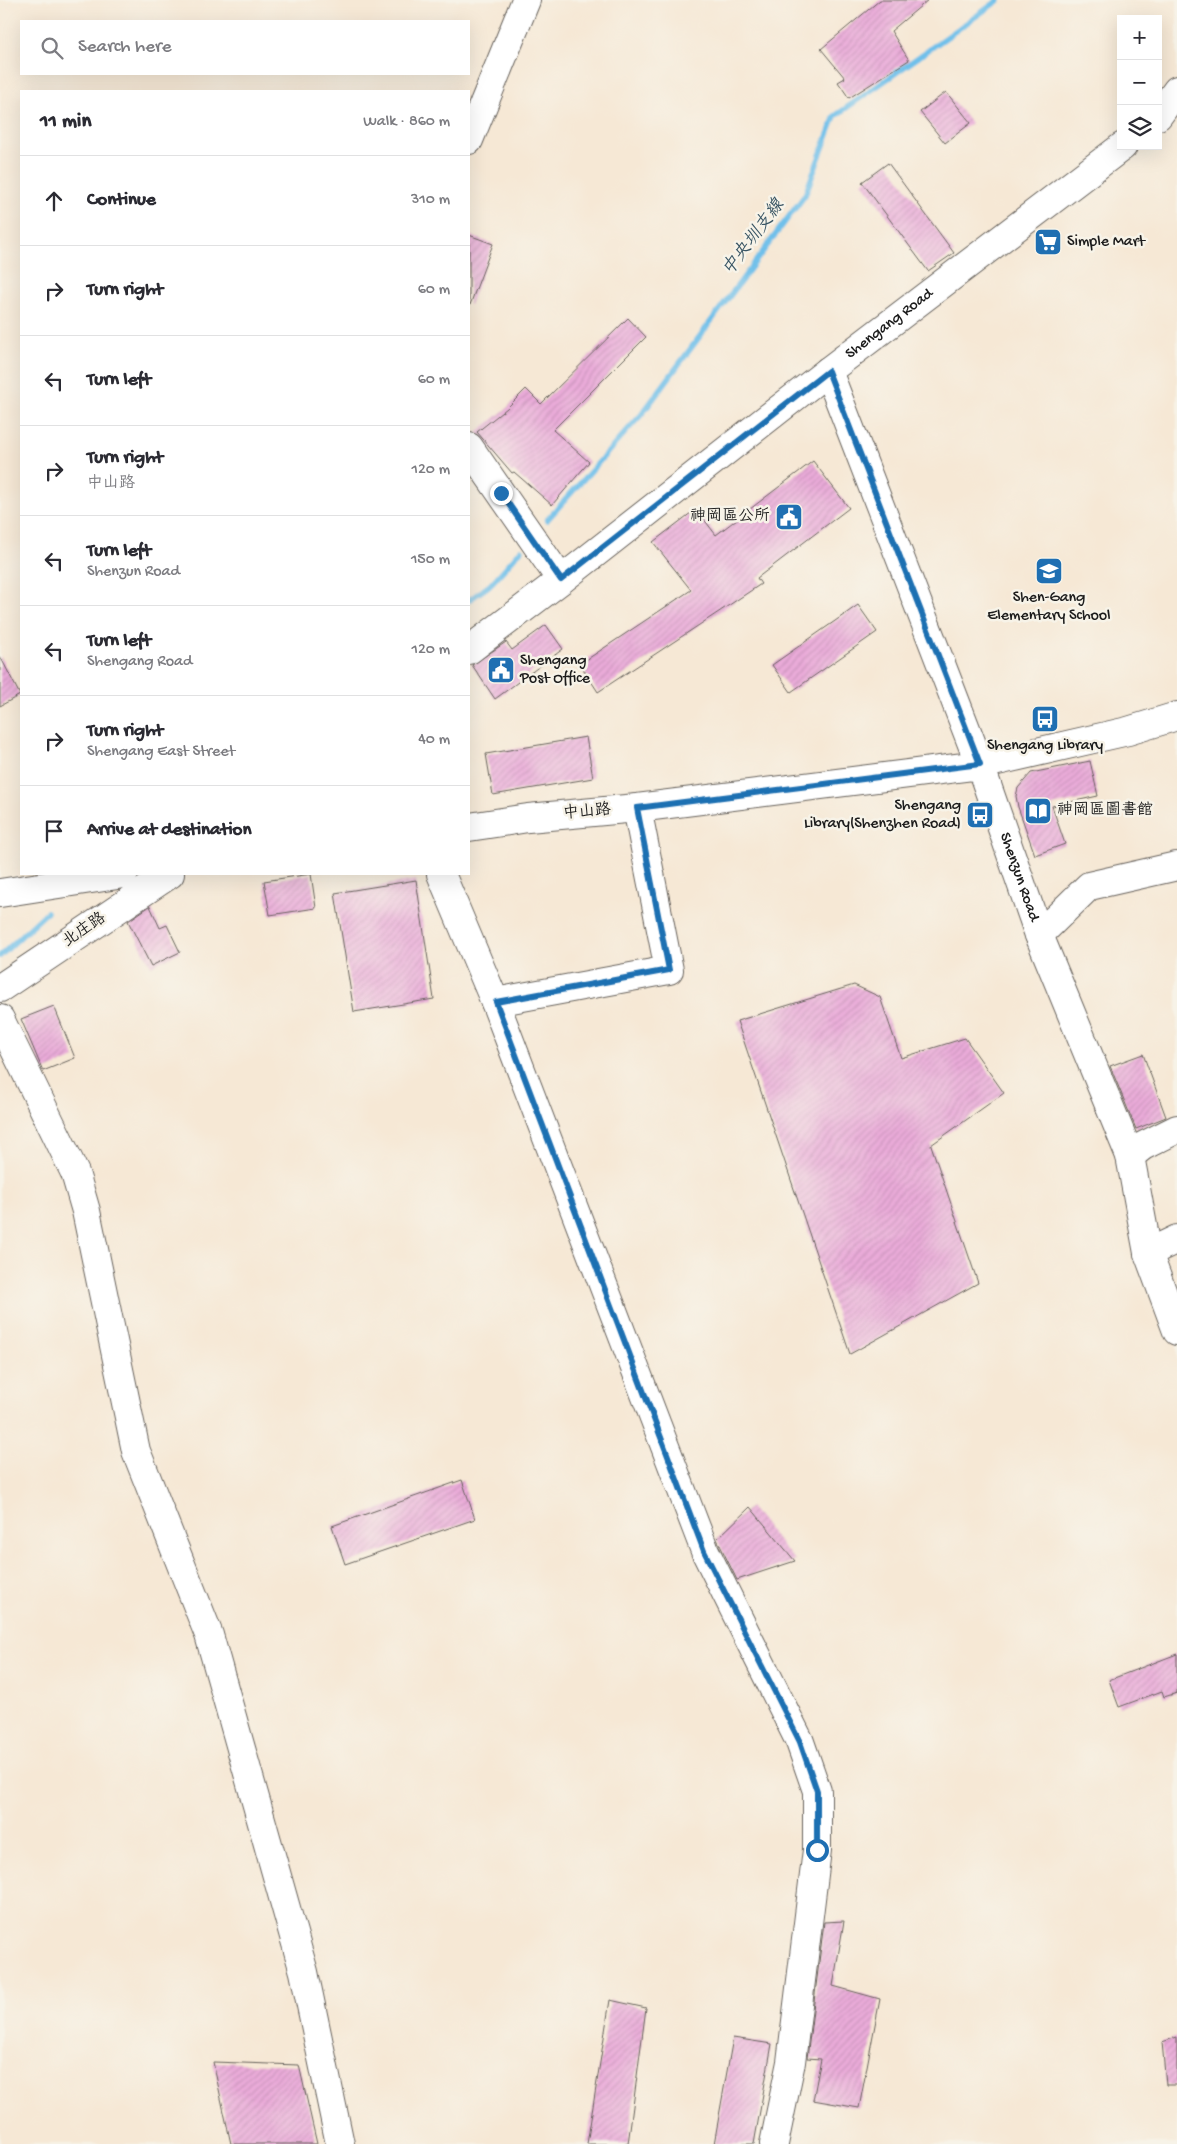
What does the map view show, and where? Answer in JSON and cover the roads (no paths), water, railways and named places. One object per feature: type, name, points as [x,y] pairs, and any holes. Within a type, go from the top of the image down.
[{"type":"street","points":[[470,138],[526,0]]},
{"type":"street","points":[[1162,111],[1177,90]]},
{"type":"street","name":"Shengang Road","points":[[470,649],[828,371],[1119,150]]},
{"type":"street","name":"Shenzun Road","points":[[828,371],[980,764],[1040,934],[1130,1156],[1148,1253],[1177,1331]]},
{"type":"street","points":[[470,448],[561,580]]},
{"type":"street","name":"中山路","points":[[470,827],[528,818],[637,808],[980,764],[1128,731],[1177,716]]},
{"type":"street","points":[[496,1002],[669,970],[637,808]]},
{"type":"street","points":[[1040,934],[1089,886],[1177,866]]},
{"type":"street","points":[[0,893],[117,875]]},
{"type":"street","name":"北庄路","points":[[0,988],[169,875]]},
{"type":"street","points":[[441,875],[496,1002],[704,1551],[800,1742],[817,1791],[817,1850],[792,2056],[774,2144]]},
{"type":"street","points":[[0,1019],[78,1183],[86,1211],[136,1451],[209,1635],[304,1972],[340,2144]]},
{"type":"street","points":[[1130,1156],[1144,1146],[1177,1129]]},
{"type":"street","points":[[1148,1253],[1177,1240]]},
{"type":"waterway","name":"中央圳支線","points":[[547,520],[642,414],[805,195],[835,116],[999,0]]},
{"type":"waterway","name":"中央圳支線","points":[[470,599],[490,585],[521,550]]},
{"type":"waterway","name":"中央圳支線","points":[[0,956],[47,912]]},
{"type":"place","name":"Simple Mart","points":[[1048,242]]},
{"type":"place","name":"神岡區公所","points":[[789,517]]},
{"type":"place","name":"Shen-Gang Elementary School","points":[[1049,571]]},
{"type":"place","name":"Shengang Post Office","points":[[501,670]]},
{"type":"place","name":"Shengang Library","points":[[1045,719]]},
{"type":"place","name":"神岡區圖書館","points":[[1038,811]]},
{"type":"place","name":"Shengang Library(Shenzhen Road)","points":[[980,815]]}]
